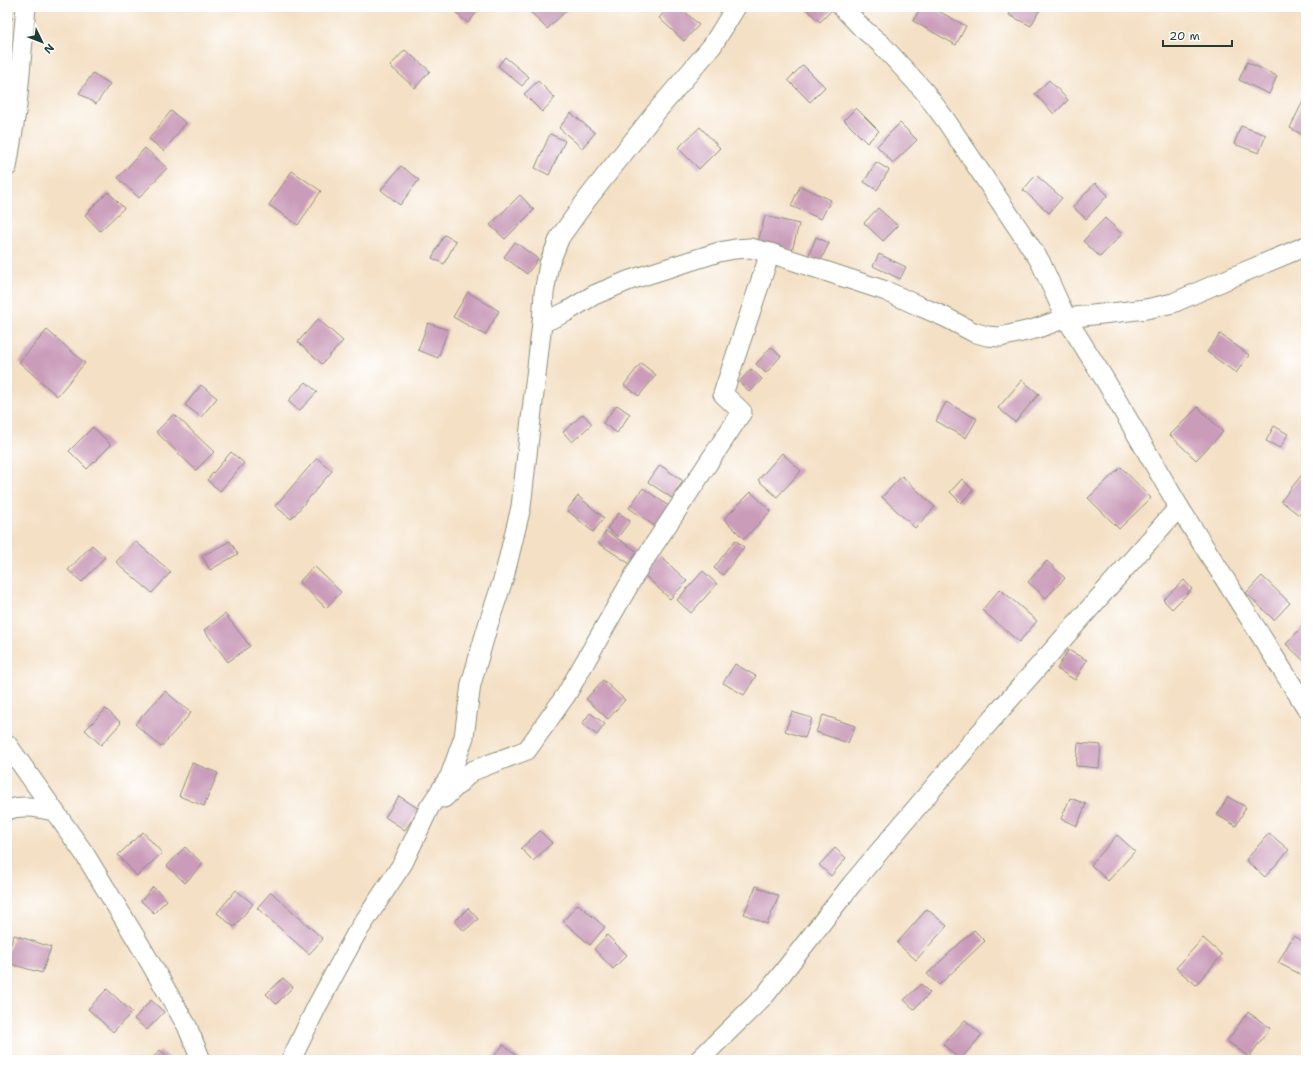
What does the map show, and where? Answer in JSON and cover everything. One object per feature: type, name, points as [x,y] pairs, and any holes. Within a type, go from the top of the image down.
[{"type":"street","points":[[7,167],[17,106],[26,7]]},
{"type":"street","points":[[291,1060],[317,1006],[356,934],[403,863],[429,808],[450,776],[464,737],[471,684],[504,577],[520,507],[542,323],[544,293],[549,264],[560,237],[588,198],[651,118],[712,46],[736,7]]},
{"type":"street","points":[[842,7],[862,28],[881,44],[924,91],[947,122],[1040,261],[1066,318],[1105,380],[1179,506],[1306,707]]},
{"type":"street","points":[[542,323],[566,312],[594,295],[630,280],[719,252],[750,248],[770,253],[886,291],[945,317],[973,332],[987,336],[1000,337],[1034,329],[1066,318],[1146,310],[1173,303],[1306,246]]},
{"type":"street","points":[[429,808],[435,806],[472,771],[527,750],[566,695],[638,569],[742,412],[723,394],[770,253]]},
{"type":"street","points":[[699,1060],[766,994],[852,884],[966,750],[1179,506]]},
{"type":"street","points":[[7,744],[84,853],[187,1026],[201,1060]]},
{"type":"street","points":[[7,810],[13,808],[32,807],[54,811]]},
{"type":"building","points":[[449,7],[481,7],[468,23]]},
{"type":"building","points":[[526,7],[568,7],[569,8],[547,29]]},
{"type":"building","points":[[669,7],[680,7],[699,25],[684,41],[659,18]]},
{"type":"building","points":[[804,7],[830,7],[833,9],[820,22]]},
{"type":"building","points":[[921,7],[931,7],[966,26],[956,45],[913,21]]},
{"type":"building","points":[[1013,7],[1041,7],[1031,26],[1009,15]]},
{"type":"building","points":[[7,14],[13,17],[7,26]]},
{"type":"building","points":[[405,50],[430,71],[415,88],[390,66]]},
{"type":"building","points":[[505,57],[529,77],[522,86],[498,66]]},
{"type":"building","points":[[1247,62],[1277,76],[1269,94],[1239,80]]},
{"type":"building","points":[[803,65],[825,87],[810,102],[788,80]]},
{"type":"building","points":[[93,73],[110,84],[96,104],[79,93]]},
{"type":"building","points":[[1049,80],[1068,100],[1054,114],[1035,94]]},
{"type":"building","points":[[538,81],[555,98],[542,112],[524,94]]},
{"type":"building","points":[[1304,99],[1306,100],[1306,124],[1301,134],[1290,128]]},
{"type":"building","points":[[856,108],[879,131],[867,143],[844,120]]},
{"type":"building","points":[[171,111],[186,123],[164,151],[149,139]]},
{"type":"building","points":[[571,113],[595,133],[582,148],[559,128]]},
{"type":"building","points":[[900,123],[917,140],[893,163],[877,146]]},
{"type":"building","points":[[1241,126],[1266,135],[1259,153],[1234,144]]},
{"type":"building","points":[[700,127],[720,148],[699,169],[678,148]]},
{"type":"building","points":[[550,134],[565,141],[549,175],[535,168]]},
{"type":"building","points":[[145,148],[167,168],[139,198],[118,178]]},
{"type":"building","points":[[876,162],[889,170],[877,190],[864,182]]},
{"type":"building","points":[[401,166],[419,180],[400,205],[381,190]]},
{"type":"building","points":[[292,171],[321,191],[298,225],[269,205]]},
{"type":"building","points":[[1036,175],[1062,198],[1049,213],[1023,190]]},
{"type":"building","points":[[1095,183],[1108,195],[1086,219],[1073,207]]},
{"type":"building","points":[[800,186],[831,200],[821,219],[791,206]]},
{"type":"building","points":[[108,192],[124,208],[100,231],[85,215]]},
{"type":"building","points":[[520,195],[534,210],[505,239],[490,225]]},
{"type":"building","points":[[878,208],[898,226],[883,241],[864,223]]},
{"type":"building","points":[[765,216],[799,224],[792,251],[758,242]]},
{"type":"building","points":[[1105,218],[1122,234],[1100,257],[1083,241]]},
{"type":"building","points":[[444,235],[456,241],[444,264],[432,258]]},
{"type":"building","points":[[816,237],[829,243],[820,262],[808,257]]},
{"type":"building","points":[[515,242],[538,259],[527,274],[504,257]]},
{"type":"building","points":[[879,254],[906,267],[900,279],[873,266]]},
{"type":"building","points":[[468,292],[499,311],[485,335],[453,317]]},
{"type":"building","points":[[318,319],[343,341],[322,364],[298,342]]},
{"type":"building","points":[[428,323],[448,330],[438,358],[418,350]]},
{"type":"building","points":[[47,330],[85,363],[57,396],[19,362]]},
{"type":"building","points":[[1220,334],[1249,355],[1236,373],[1207,352]]},
{"type":"building","points":[[771,347],[781,356],[766,373],[756,364]]},
{"type":"building","points":[[641,363],[656,375],[639,396],[624,385]]},
{"type":"building","points":[[751,369],[762,379],[750,392],[739,382]]},
{"type":"building","points":[[1022,380],[1039,394],[1015,422],[998,408]]},
{"type":"building","points":[[306,382],[317,392],[299,411],[288,401]]},
{"type":"building","points":[[201,385],[217,398],[201,417],[185,405]]},
{"type":"building","points":[[946,402],[977,419],[966,438],[936,421]]},
{"type":"building","points":[[617,405],[630,414],[617,433],[603,423]]},
{"type":"building","points":[[1198,407],[1223,432],[1196,460],[1170,435]]},
{"type":"building","points":[[174,414],[214,452],[196,470],[156,432]]},
{"type":"building","points":[[583,414],[592,424],[572,442],[563,432]]},
{"type":"building","points":[[1274,426],[1288,434],[1280,448],[1266,441]]},
{"type":"building","points":[[93,427],[111,445],[87,469],[69,451]]},
{"type":"building","points":[[231,452],[244,463],[220,491],[207,480]]},
{"type":"building","points":[[782,453],[801,471],[777,497],[758,480]]},
{"type":"building","points":[[317,458],[332,471],[291,519],[275,506]]},
{"type":"building","points":[[660,465],[683,481],[672,498],[648,482]]},
{"type":"building","points":[[1121,467],[1151,498],[1119,529],[1088,498]]},
{"type":"building","points":[[1304,472],[1306,474],[1306,507],[1299,515],[1281,501]]},
{"type":"building","points":[[902,476],[935,507],[915,528],[882,497]]},
{"type":"building","points":[[962,479],[973,490],[961,503],[950,492]]},
{"type":"building","points":[[643,488],[673,509],[659,529],[629,508]]},
{"type":"building","points":[[751,492],[771,511],[744,539],[724,519]]},
{"type":"building","points":[[578,496],[604,518],[593,532],[567,510]]},
{"type":"building","points":[[619,513],[630,521],[618,537],[607,528]]},
{"type":"building","points":[[606,531],[638,552],[630,564],[598,543]]},
{"type":"building","points":[[735,540],[744,547],[723,575],[714,568]]},
{"type":"building","points":[[135,541],[171,572],[152,593],[116,562]]},
{"type":"building","points":[[230,541],[238,554],[210,570],[202,556]]},
{"type":"building","points":[[92,545],[105,557],[82,582],[68,570]]},
{"type":"building","points":[[659,555],[687,581],[670,599],[642,573]]},
{"type":"building","points":[[1047,561],[1065,578],[1046,598],[1028,582]]},
{"type":"building","points":[[314,566],[341,592],[326,608],[299,582]]},
{"type":"building","points":[[703,571],[717,584],[691,613],[677,600]]},
{"type":"building","points":[[1262,576],[1290,603],[1274,620],[1246,593]]},
{"type":"building","points":[[1184,580],[1192,589],[1172,609],[1163,600]]},
{"type":"building","points":[[1000,589],[1037,621],[1019,642],[982,610]]},
{"type":"building","points":[[225,614],[250,646],[228,662],[204,630]]},
{"type":"building","points":[[1306,623],[1306,663],[1286,644]]},
{"type":"building","points":[[1068,650],[1087,660],[1075,680],[1057,669]]},
{"type":"building","points":[[735,664],[756,676],[744,695],[723,683]]},
{"type":"building","points":[[603,680],[625,700],[608,719],[586,699]]},
{"type":"building","points":[[165,691],[191,713],[161,747],[135,724]]},
{"type":"building","points":[[106,709],[121,723],[101,745],[85,730]]},
{"type":"building","points":[[792,712],[812,718],[805,738],[785,731]]},
{"type":"building","points":[[590,713],[605,724],[597,735],[582,724]]},
{"type":"building","points":[[823,715],[855,726],[848,743],[816,732]]},
{"type":"building","points":[[1078,743],[1101,745],[1099,768],[1076,766]]},
{"type":"building","points":[[192,763],[218,773],[204,806],[179,796]]},
{"type":"building","points":[[399,796],[419,809],[405,830],[385,817]]},
{"type":"building","points":[[1228,797],[1246,807],[1236,826],[1217,815]]},
{"type":"building","points":[[1070,798],[1086,804],[1077,826],[1061,819]]},
{"type":"building","points":[[540,831],[552,843],[533,861],[521,848]]},
{"type":"building","points":[[143,832],[162,853],[137,876],[118,855]]},
{"type":"building","points":[[1269,833],[1289,850],[1265,877],[1246,860]]},
{"type":"building","points":[[1117,835],[1135,851],[1108,881],[1091,865]]},
{"type":"building","points":[[185,847],[203,864],[185,883],[167,866]]},
{"type":"building","points":[[835,848],[846,858],[831,876],[819,865]]},
{"type":"building","points":[[756,886],[779,896],[767,924],[744,914]]},
{"type":"building","points":[[153,887],[167,900],[154,913],[141,901]]},
{"type":"building","points":[[236,890],[253,904],[234,927],[217,913]]},
{"type":"building","points":[[271,892],[323,939],[309,954],[257,908]]},
{"type":"building","points":[[578,904],[605,927],[590,945],[563,921]]},
{"type":"building","points":[[468,908],[478,919],[464,931],[455,921]]},
{"type":"building","points":[[927,909],[947,926],[916,960],[897,943]]},
{"type":"building","points":[[974,930],[985,941],[939,985],[927,974]]},
{"type":"building","points":[[14,935],[51,947],[42,973],[7,963],[7,955]]},
{"type":"building","points":[[607,935],[627,955],[613,969],[594,949]]},
{"type":"building","points":[[1293,936],[1306,943],[1306,967],[1302,975],[1278,963]]},
{"type":"building","points":[[1203,938],[1222,955],[1196,985],[1176,968]]},
{"type":"building","points":[[283,978],[293,987],[276,1004],[266,994]]},
{"type":"building","points":[[921,984],[930,993],[914,1009],[904,1000]]},
{"type":"building","points":[[107,989],[132,1012],[113,1032],[88,1009]]},
{"type":"building","points":[[151,1000],[164,1012],[147,1030],[134,1019]]},
{"type":"building","points":[[1248,1012],[1270,1028],[1249,1057],[1227,1041]]},
{"type":"building","points":[[965,1020],[982,1035],[960,1060],[943,1044]]},
{"type":"building","points":[[503,1045],[522,1060],[491,1060]]},
{"type":"building","points":[[160,1050],[171,1060],[151,1060]]}]
